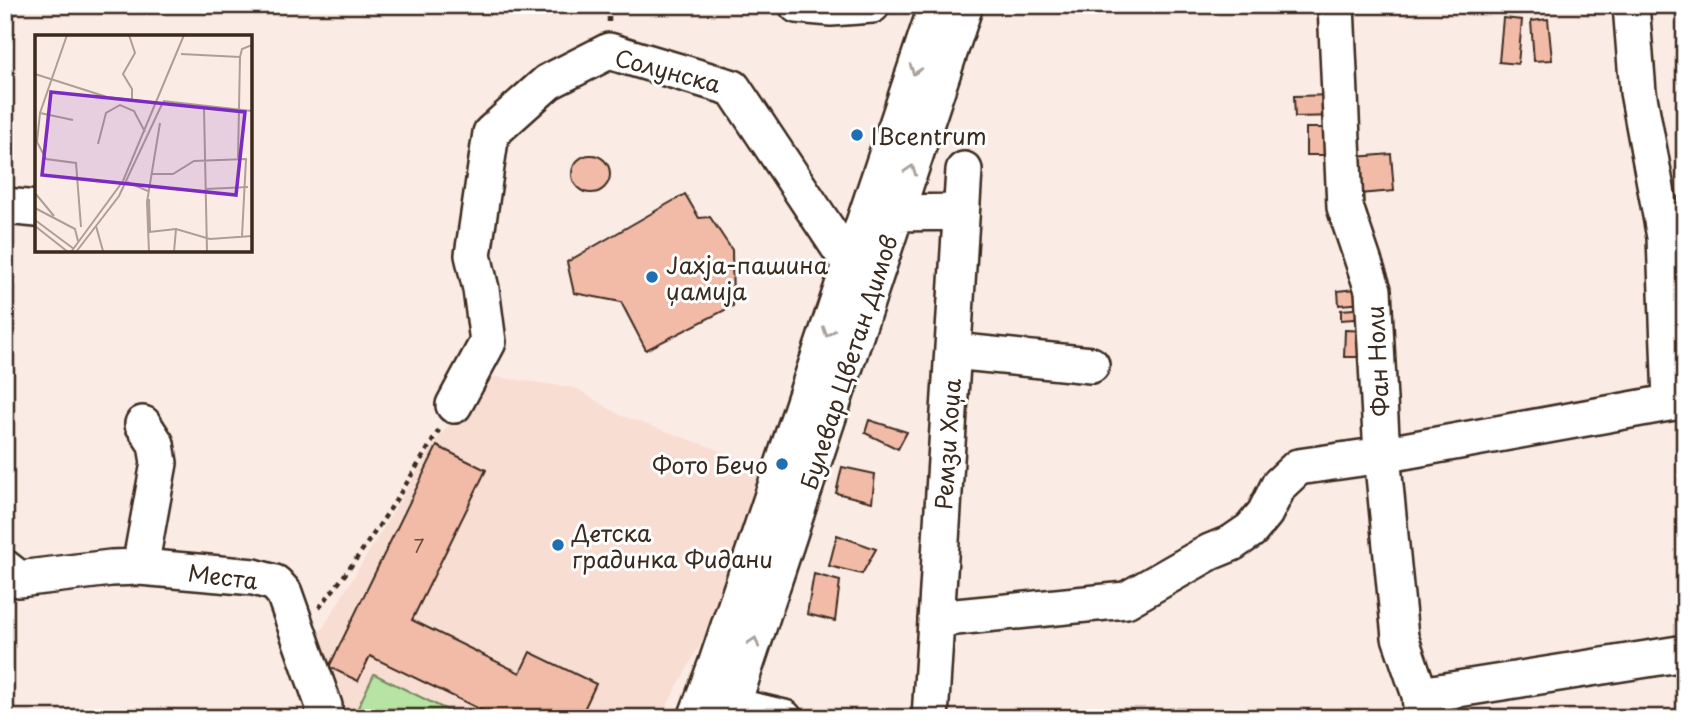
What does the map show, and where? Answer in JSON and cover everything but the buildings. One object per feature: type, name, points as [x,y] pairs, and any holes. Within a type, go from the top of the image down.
[{"type":"street","points":[[797,5],[831,8],[872,5]]},
{"type":"street","name":"Булевар Цветан Димов","points":[[715,710],[850,264],[937,5]]},
{"type":"street","name":"Булевар Цветан Димов","points":[[715,710],[897,213],[965,5]]},
{"type":"street","name":"Фан Ноли","points":[[1336,5],[1345,207],[1373,290],[1382,455],[1400,637],[1421,707]]},
{"type":"street","points":[[936,619],[1126,600],[1251,530],[1265,513],[1279,485],[1298,467],[1382,455],[1678,400],[1665,237],[1638,92],[1631,5]]},
{"type":"street","name":"Солунска","points":[[454,405],[488,342],[481,289],[473,255],[491,133],[548,82],[609,51],[733,88],[850,264]]},
{"type":"street","name":"Ремзи Хоџа","points":[[930,718],[964,170]]},
{"type":"street","points":[[5,206],[35,209]]},
{"type":"street","points":[[897,213],[961,212]]},
{"type":"street","points":[[953,351],[1091,365]]},
{"type":"street","points":[[5,568],[19,579],[126,568],[159,463],[156,444],[143,424]]},
{"type":"street","name":"Места","points":[[126,568],[254,578],[275,583],[284,593],[324,706],[323,718]]},
{"type":"street","points":[[1421,707],[1685,653]]},
{"type":"street","points":[[715,710],[784,718]]},
{"type":"path","points":[[298,633],[352,568],[454,405]]},
{"type":"shaded area","name":"Детска градинка Фидани","points":[[489,376],[576,388],[620,415],[775,470],[713,621],[660,718],[331,718],[312,646],[435,442]]},
{"type":"green space","points":[[374,674],[463,718],[353,718]]},
{"type":"place","name":"IBcentrum","points":[[857,135]]},
{"type":"place","name":"Јахја-пашина џамија","points":[[652,277]]},
{"type":"place","name":"Фото Бечо","points":[[782,464]]},
{"type":"place","name":"Детска градинка Фидани","points":[[558,545]]}]
